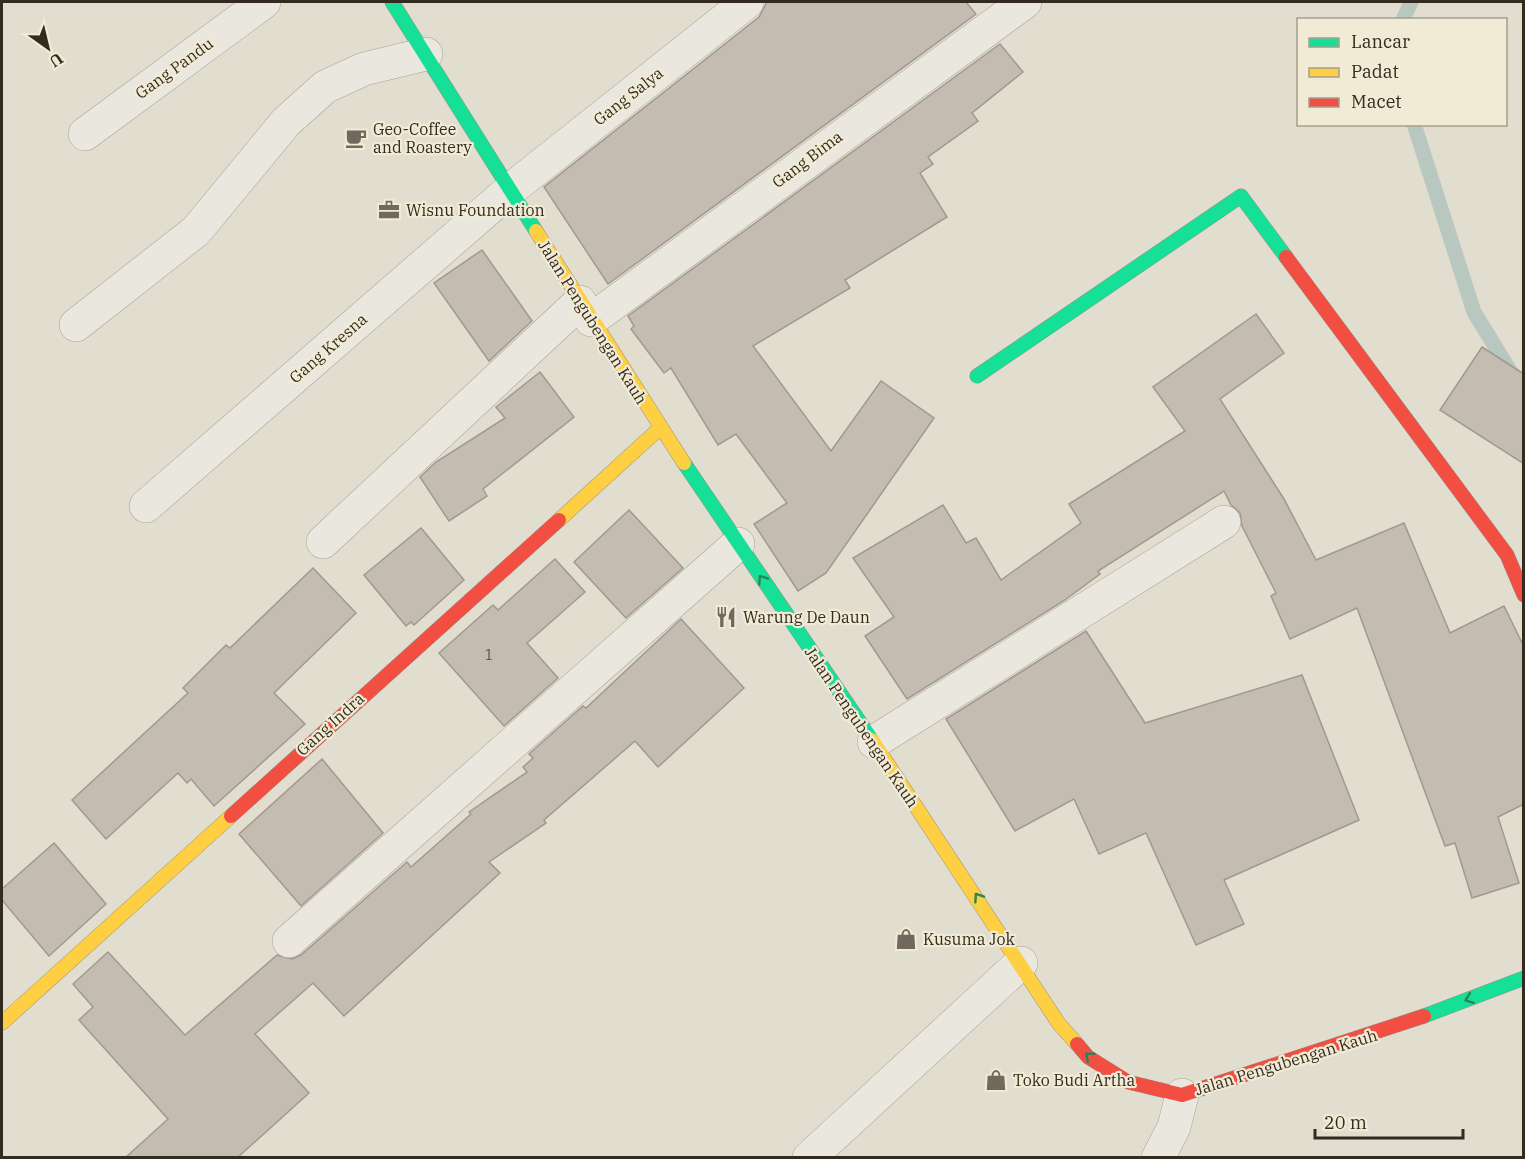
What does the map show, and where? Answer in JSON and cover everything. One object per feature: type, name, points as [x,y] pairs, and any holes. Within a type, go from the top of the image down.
[{"type":"street","name":"Gang Pandu","points":[[85,134],[264,2]]},
{"type":"street","name":"Jalan Pengubengan Kauh","points":[[392,2],[660,428],[874,742],[1059,1024],[1088,1058],[1128,1083],[1182,1095],[1393,1028],[1524,978]]},
{"type":"street","name":"Gang Salya","points":[[510,190],[747,2]]},
{"type":"street","name":"Gang Bima","points":[[586,311],[1025,2]]},
{"type":"street","points":[[76,325],[196,231],[286,122],[325,87],[364,69],[426,54]]},
{"type":"street","name":"Gang Kresna","points":[[146,506],[510,190]]},
{"type":"street","points":[[977,376],[1241,196],[1507,555],[1524,596]]},
{"type":"street","points":[[323,542],[586,311]]},
{"type":"street","name":"Gang Indra","points":[[2,1023],[660,428]]},
{"type":"street","points":[[874,742],[1224,522]]},
{"type":"street","points":[[289,941],[738,544]]},
{"type":"street","points":[[808,1158],[1021,963]]},
{"type":"street","points":[[1158,1158],[1174,1127],[1182,1095]]},
{"type":"building","points":[[767,2],[966,2],[976,14],[608,284],[544,187],[759,17]]},
{"type":"building","points":[[1000,44],[1023,72],[972,113],[978,121],[928,157],[933,164],[920,173],[947,217],[845,280],[850,288],[753,346],[831,451],[881,381],[934,418],[826,573],[798,591],[754,524],[787,503],[736,434],[718,445],[671,368],[664,373],[631,329],[634,326],[628,316]]},
{"type":"building","points":[[482,250],[532,321],[489,361],[434,283]]},
{"type":"building","points":[[1256,314],[1284,353],[1220,399],[1284,499],[1316,560],[1404,523],[1450,633],[1504,606],[1524,647],[1524,804],[1498,817],[1519,883],[1472,898],[1455,843],[1445,846],[1357,608],[1290,639],[1271,596],[1276,593],[1242,526],[1240,513],[1231,505],[1224,491],[1098,571],[1100,574],[1065,600],[907,699],[865,636],[894,617],[853,558],[943,505],[966,543],[976,538],[1001,580],[1081,523],[1069,504],[1185,431],[1153,387]]},
{"type":"building","points":[[1482,347],[1524,374],[1524,464],[1440,410]]},
{"type":"building","points":[[540,372],[574,417],[483,489],[487,496],[449,521],[420,477],[436,462],[505,418],[496,407]]},
{"type":"building","points":[[629,510],[683,568],[626,618],[574,562]]},
{"type":"building","points":[[421,528],[464,580],[414,625],[411,622],[406,626],[364,575]]},
{"type":"building","points":[[555,559],[585,592],[527,643],[558,678],[504,726],[439,653],[493,605],[498,610]]},
{"type":"building","points":[[313,568],[356,613],[274,693],[305,724],[214,806],[191,779],[187,783],[178,773],[106,839],[72,800],[188,693],[183,688],[226,645],[230,648]]},
{"type":"building","points":[[681,619],[744,688],[658,767],[635,741],[544,820],[546,823],[489,862],[500,873],[344,1016],[313,983],[255,1034],[309,1093],[237,1158],[125,1158],[168,1119],[79,1020],[93,1007],[73,984],[108,952],[185,1035],[277,955],[292,959],[301,955],[407,862],[411,867],[471,814],[469,812],[527,772],[523,767],[533,758],[529,754],[583,706],[586,708]]},
{"type":"building","points":[[1086,631],[1145,723],[1302,675],[1359,820],[1224,880],[1244,924],[1196,945],[1146,833],[1099,854],[1074,799],[1015,831],[946,719]]},
{"type":"building","points":[[322,759],[383,833],[301,906],[239,834]]},
{"type":"building","points":[[54,843],[106,904],[49,956],[2,900],[2,889]]},
{"type":"waterway","points":[[1404,18],[1411,2]]},
{"type":"waterway","points":[[1415,126],[1474,312],[1515,379]]},
{"type":"traffic: fast","points":[[392,2],[536,231]]},
{"type":"traffic: fast","points":[[977,376],[1241,196],[1286,257]]},
{"type":"traffic: fast","points":[[684,463],[872,740]]},
{"type":"traffic: fast","points":[[1424,1016],[1524,978]]},
{"type":"traffic: slow","points":[[536,231],[684,463]]},
{"type":"traffic: slow","points":[[559,520],[660,428]]},
{"type":"traffic: slow","points":[[872,740],[1059,1024],[1077,1044]]},
{"type":"traffic: slow","points":[[2,1023],[231,816]]},
{"type":"traffic: jam","points":[[1286,257],[1507,555],[1524,595]]},
{"type":"traffic: jam","points":[[231,816],[559,520]]},
{"type":"traffic: jam","points":[[1077,1044],[1088,1057],[1128,1082],[1182,1095],[1424,1016]]},
{"type":"place","name":"Geo-Coffee and Roastery","points":[[356,138]]},
{"type":"place","name":"Wisnu Foundation","points":[[389,210]]},
{"type":"place","name":"Warung De Daun","points":[[726,617]]},
{"type":"place","name":"Kusuma Jok","points":[[906,939]]},
{"type":"place","name":"Toko Budi Artha","points":[[996,1080]]}]
